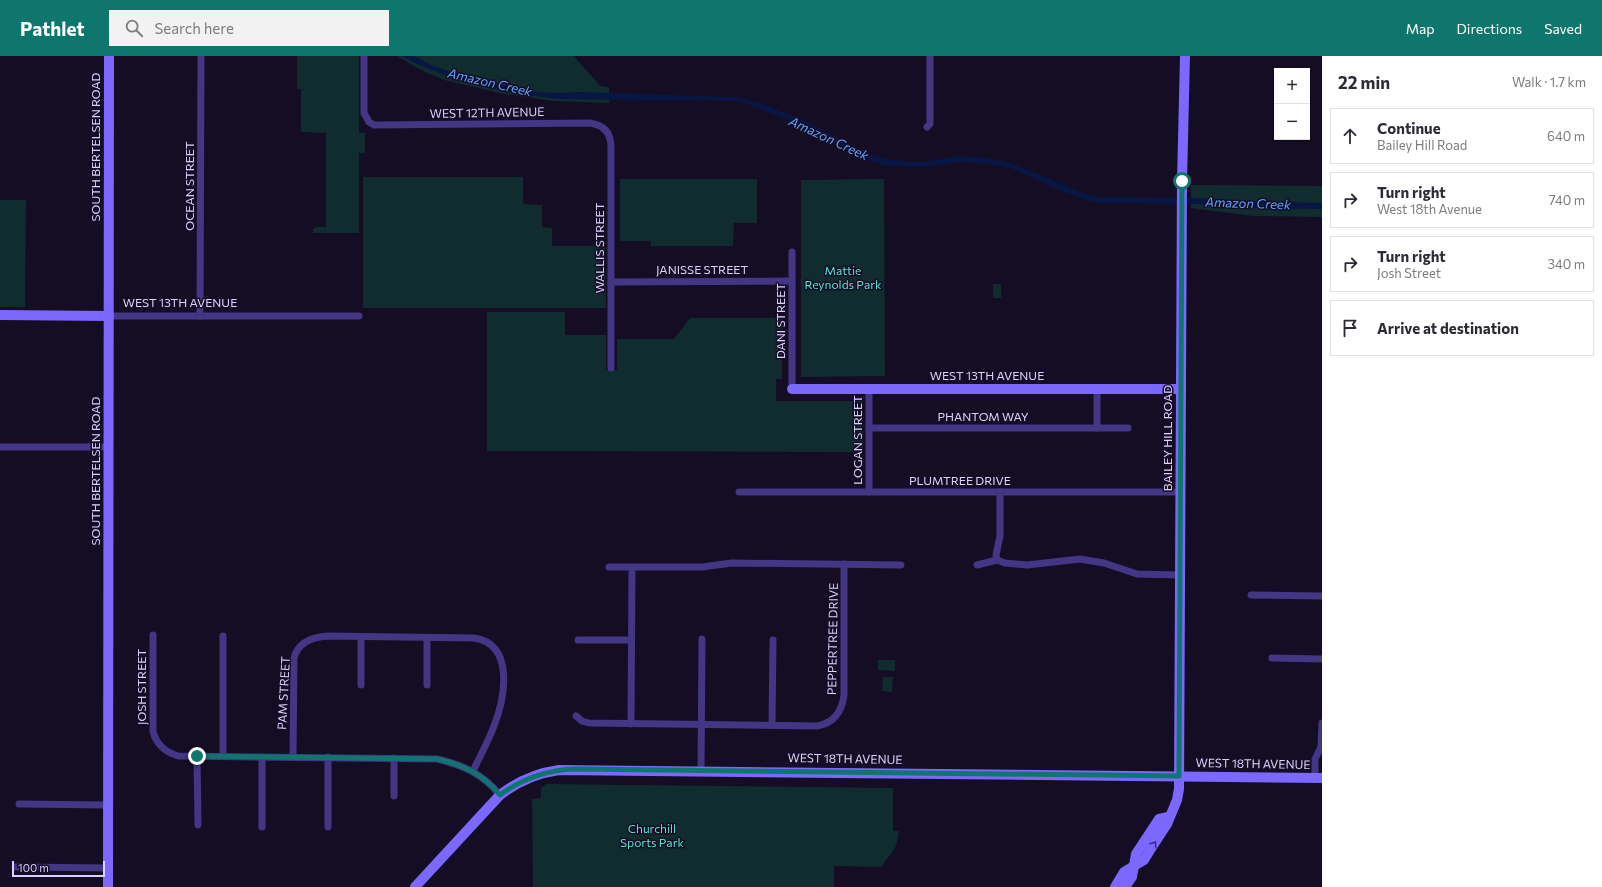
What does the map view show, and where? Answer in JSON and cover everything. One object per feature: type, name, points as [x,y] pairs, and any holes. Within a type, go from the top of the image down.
[{"type":"main road","name":"SOUTH BERTELSEN ROAD","points":[[108,887],[109,56]]},
{"type":"main road","name":"BAILEY HILL ROAD","points":[[1125,887],[1132,877],[1136,854],[1159,819],[1168,817],[1177,800],[1179,776],[1182,184],[1185,56]]},
{"type":"main road","name":"WEST 13TH AVENUE","points":[[0,315],[109,316]]},
{"type":"main road","name":"WEST 13TH AVENUE","points":[[792,389],[1181,389]]},
{"type":"main road","name":"WEST 18TH AVENUE","points":[[414,887],[500,795],[511,787],[532,776],[559,770],[1318,778]]},
{"type":"main road","points":[[1115,887],[1124,872],[1134,867]]},
{"type":"street","name":"OCEAN STREET","points":[[200,316],[201,56]]},
{"type":"street","name":"WEST 12TH AVENUE","points":[[364,56],[364,113],[369,122],[374,126],[590,123],[606,129]]},
{"type":"street","points":[[927,127],[930,124],[930,56]]},
{"type":"street","name":"WALLIS STREET","points":[[606,129],[611,140],[611,368]]},
{"type":"street","name":"DANI STREET","points":[[792,252],[792,389]]},
{"type":"street","name":"JANISSE STREET","points":[[611,282],[792,281]]},
{"type":"street","name":"WEST 13TH AVENUE","points":[[109,316],[359,316]]},
{"type":"street","name":"LOGAN STREET","points":[[869,389],[869,492]]},
{"type":"street","points":[[1097,389],[1097,428]]},
{"type":"street","name":"PHANTOM WAY","points":[[869,428],[1128,428]]},
{"type":"street","points":[[0,447],[109,447]]},
{"type":"street","name":"PLUMTREE DRIVE","points":[[739,492],[1181,492]]},
{"type":"street","points":[[997,560],[996,555],[1000,536],[1000,492]]},
{"type":"street","points":[[977,565],[997,560],[1005,563],[1027,565],[1080,559],[1104,563],[1137,574],[1180,575]]},
{"type":"street","points":[[609,567],[702,567],[732,563],[901,565]]},
{"type":"street","name":"PEPPERTREE DRIVE","points":[[576,716],[582,721],[589,723],[631,724],[823,725],[832,720],[840,710],[844,695],[844,564]]},
{"type":"street","points":[[631,724],[632,567]]},
{"type":"street","points":[[1251,595],[1322,596]]},
{"type":"street","name":"JOSH STREET","points":[[153,635],[153,731],[159,745],[168,752],[178,756],[437,759],[460,765],[473,771],[488,781],[500,795]]},
{"type":"street","points":[[223,636],[223,756]]},
{"type":"street","name":"PAM STREET","points":[[293,757],[294,663],[297,651],[303,644],[315,638],[328,636],[474,638],[485,640],[494,647],[502,660],[503,682],[500,709],[492,733],[473,771]]},
{"type":"street","points":[[361,637],[361,685]]},
{"type":"street","points":[[427,638],[427,686]]},
{"type":"street","points":[[701,771],[702,638]]},
{"type":"street","points":[[578,640],[631,640]]},
{"type":"street","points":[[772,725],[773,640]]},
{"type":"street","points":[[1272,658],[1322,659]]},
{"type":"street","points":[[1318,778],[1315,759],[1321,747],[1322,723]]},
{"type":"street","points":[[197,756],[198,826]]},
{"type":"street","points":[[262,757],[262,827]]},
{"type":"street","points":[[328,757],[328,827]]},
{"type":"street","points":[[394,758],[394,796]]},
{"type":"street","points":[[19,804],[109,805]]},
{"type":"street","points":[[15,867],[108,868]]},
{"type":"green space","points":[[297,56],[359,56],[359,133],[365,133],[365,153],[359,153],[359,233],[313,233],[313,229],[317,227],[326,227],[326,133],[301,132],[301,89],[297,89]]},
{"type":"green space","points":[[397,56],[574,56],[600,86],[609,87],[609,103],[552,101],[499,93],[444,80],[419,69]]},
{"type":"green space","points":[[363,177],[523,177],[523,204],[542,205],[542,227],[552,228],[552,246],[605,246],[606,308],[363,308]]},
{"type":"green space","points":[[620,179],[757,179],[757,223],[734,223],[733,246],[651,246],[651,241],[620,241]]},
{"type":"green space","name":"Mattie Reynolds Park","points":[[884,179],[885,376],[801,377],[801,180]]},
{"type":"green space","points":[[1191,185],[1322,186],[1322,217],[1252,216],[1191,208]]},
{"type":"green space","points":[[0,200],[26,200],[25,307],[0,307]]},
{"type":"green space","points":[[993,284],[1001,284],[1001,298],[993,298]]},
{"type":"green space","points":[[487,312],[565,312],[565,335],[606,335],[606,370],[617,370],[617,339],[674,339],[690,318],[782,318],[782,379],[776,379],[776,401],[863,401],[863,452],[487,451]]},
{"type":"green space","points":[[878,660],[895,660],[895,671],[878,670]]},
{"type":"green space","points":[[883,677],[893,677],[892,692],[882,691]]},
{"type":"green space","name":"Churchill Sports Park","points":[[546,784],[893,788],[893,831],[899,831],[895,848],[881,867],[834,866],[834,887],[533,887],[532,799],[541,798],[541,788]]},
{"type":"water","name":"Amazon Creek","points":[[402,56],[414,56],[431,65],[465,77],[531,91],[554,93],[581,92],[736,97],[766,105],[810,123],[862,151],[884,159],[924,162],[958,156],[986,158],[1011,163],[1086,194],[1101,197],[1196,198],[1240,201],[1322,203],[1322,209],[1243,208],[1196,204],[1101,203],[1085,200],[1056,189],[1010,168],[988,164],[961,162],[924,167],[885,166],[859,156],[811,130],[750,105],[734,101],[560,99],[541,97],[500,90],[458,79],[438,73]]},
{"type":"route","points":[[197,756],[437,759],[460,765],[473,771],[488,781],[500,795],[511,787],[532,776],[559,770],[575,769],[1179,776],[1182,181]]}]
